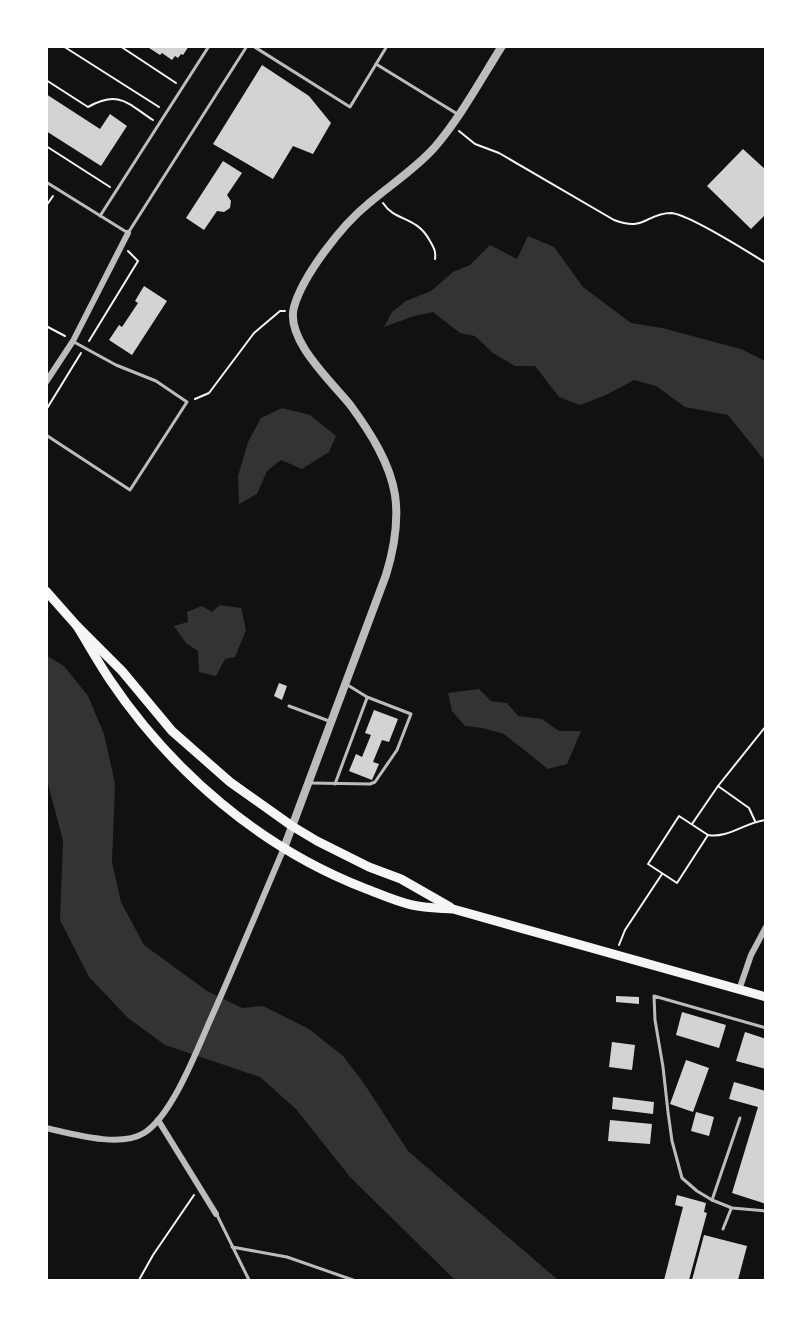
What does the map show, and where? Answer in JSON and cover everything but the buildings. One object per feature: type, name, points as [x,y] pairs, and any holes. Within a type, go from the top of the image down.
[{"type":"main road","points":[[46,591],[122,671],[172,731],[192,751],[230,782],[292,826],[344,855],[402,879],[453,909]]},
{"type":"main road","points":[[77,626],[111,681],[176,761],[219,801],[284,848],[345,881],[413,905],[453,909],[765,997]]},
{"type":"street","points":[[46,1128],[91,1138],[130,1138],[145,1133],[158,1120],[170,1104],[193,1059],[284,848],[393,552],[397,521],[395,494],[378,448],[351,406],[305,351],[296,332],[293,310],[300,289],[314,266],[366,206],[432,150],[459,115],[502,46]]},
{"type":"street","points":[[46,381],[73,341],[128,233]]},
{"type":"street","points":[[739,990],[751,955],[765,927]]},
{"type":"street","points":[[158,1120],[216,1214]]},
{"type":"lane","points":[[100,216],[209,46]]},
{"type":"lane","points":[[46,182],[128,233],[247,46]]},
{"type":"lane","points":[[253,46],[350,107],[387,46]]},
{"type":"lane","points":[[376,64],[459,115]]},
{"type":"lane","points":[[46,435],[130,490],[187,402],[156,381],[116,364],[73,341]]},
{"type":"lane","points":[[308,783],[375,782],[397,750],[411,714],[367,698],[345,683]]},
{"type":"lane","points":[[335,784],[367,698]]},
{"type":"lane","points":[[289,706],[331,721]]},
{"type":"lane","points":[[765,1028],[654,996],[655,1020],[672,1141],[682,1178],[697,1191],[732,1208],[765,1211]]},
{"type":"lane","points":[[712,1200],[740,1118]]},
{"type":"lane","points":[[723,1229],[732,1208]]},
{"type":"lane","points":[[216,1214],[249,1281]]},
{"type":"lane","points":[[232,1247],[287,1257],[353,1281]]},
{"type":"path","points":[[63,46],[161,109]]},
{"type":"path","points":[[120,46],[183,88]]},
{"type":"path","points":[[46,80],[88,107],[103,98],[120,99],[160,124]]},
{"type":"path","points":[[452,125],[474,144],[499,153],[614,220],[627,225],[639,224],[667,213],[684,216],[765,263]]},
{"type":"path","points":[[46,146],[117,191]]},
{"type":"path","points":[[46,206],[57,188]]},
{"type":"path","points":[[378,196],[387,210],[424,230],[436,251],[435,259]]},
{"type":"path","points":[[46,410],[138,261],[122,246]]},
{"type":"path","points":[[187,402],[209,393],[254,333],[280,311],[293,310]]},
{"type":"path","points":[[46,326],[73,341]]},
{"type":"path","points":[[692,824],[718,786],[765,726]]},
{"type":"path","points":[[718,786],[749,808],[755,821]]},
{"type":"path","points":[[708,835],[677,883],[648,864],[679,816],[708,835],[718,837],[755,821],[765,820]]},
{"type":"path","points":[[615,955],[622,936],[662,874]]},
{"type":"path","points":[[139,1281],[153,1255],[200,1186]]},
{"type":"shaded area","points":[[528,236],[554,247],[583,287],[631,323],[662,328],[741,349],[765,361],[765,461],[728,415],[685,407],[656,386],[634,380],[606,395],[580,405],[559,397],[535,366],[515,366],[493,353],[475,336],[460,333],[433,312],[384,327],[392,312],[406,301],[431,291],[453,272],[470,265],[490,245],[517,259]]},
{"type":"shaded area","points":[[282,408],[310,415],[336,436],[329,452],[302,469],[281,460],[267,471],[257,494],[239,504],[238,476],[248,442],[261,418]]},
{"type":"shaded area","points":[[220,605],[241,608],[246,630],[235,657],[225,659],[216,676],[199,672],[198,651],[186,643],[174,626],[188,622],[187,612],[202,606],[212,612]]},
{"type":"shaded area","points":[[47,656],[64,666],[88,696],[104,734],[115,784],[112,862],[121,902],[144,945],[207,991],[242,1008],[263,1006],[309,1029],[343,1056],[363,1082],[408,1151],[558,1280],[455,1280],[350,1177],[296,1109],[260,1077],[165,1045],[128,1018],[89,977],[60,920],[63,841],[47,780]]},
{"type":"shaded area","points":[[479,689],[491,701],[507,703],[518,716],[542,719],[559,731],[581,731],[567,764],[548,769],[504,734],[465,726],[452,711],[448,693]]}]
